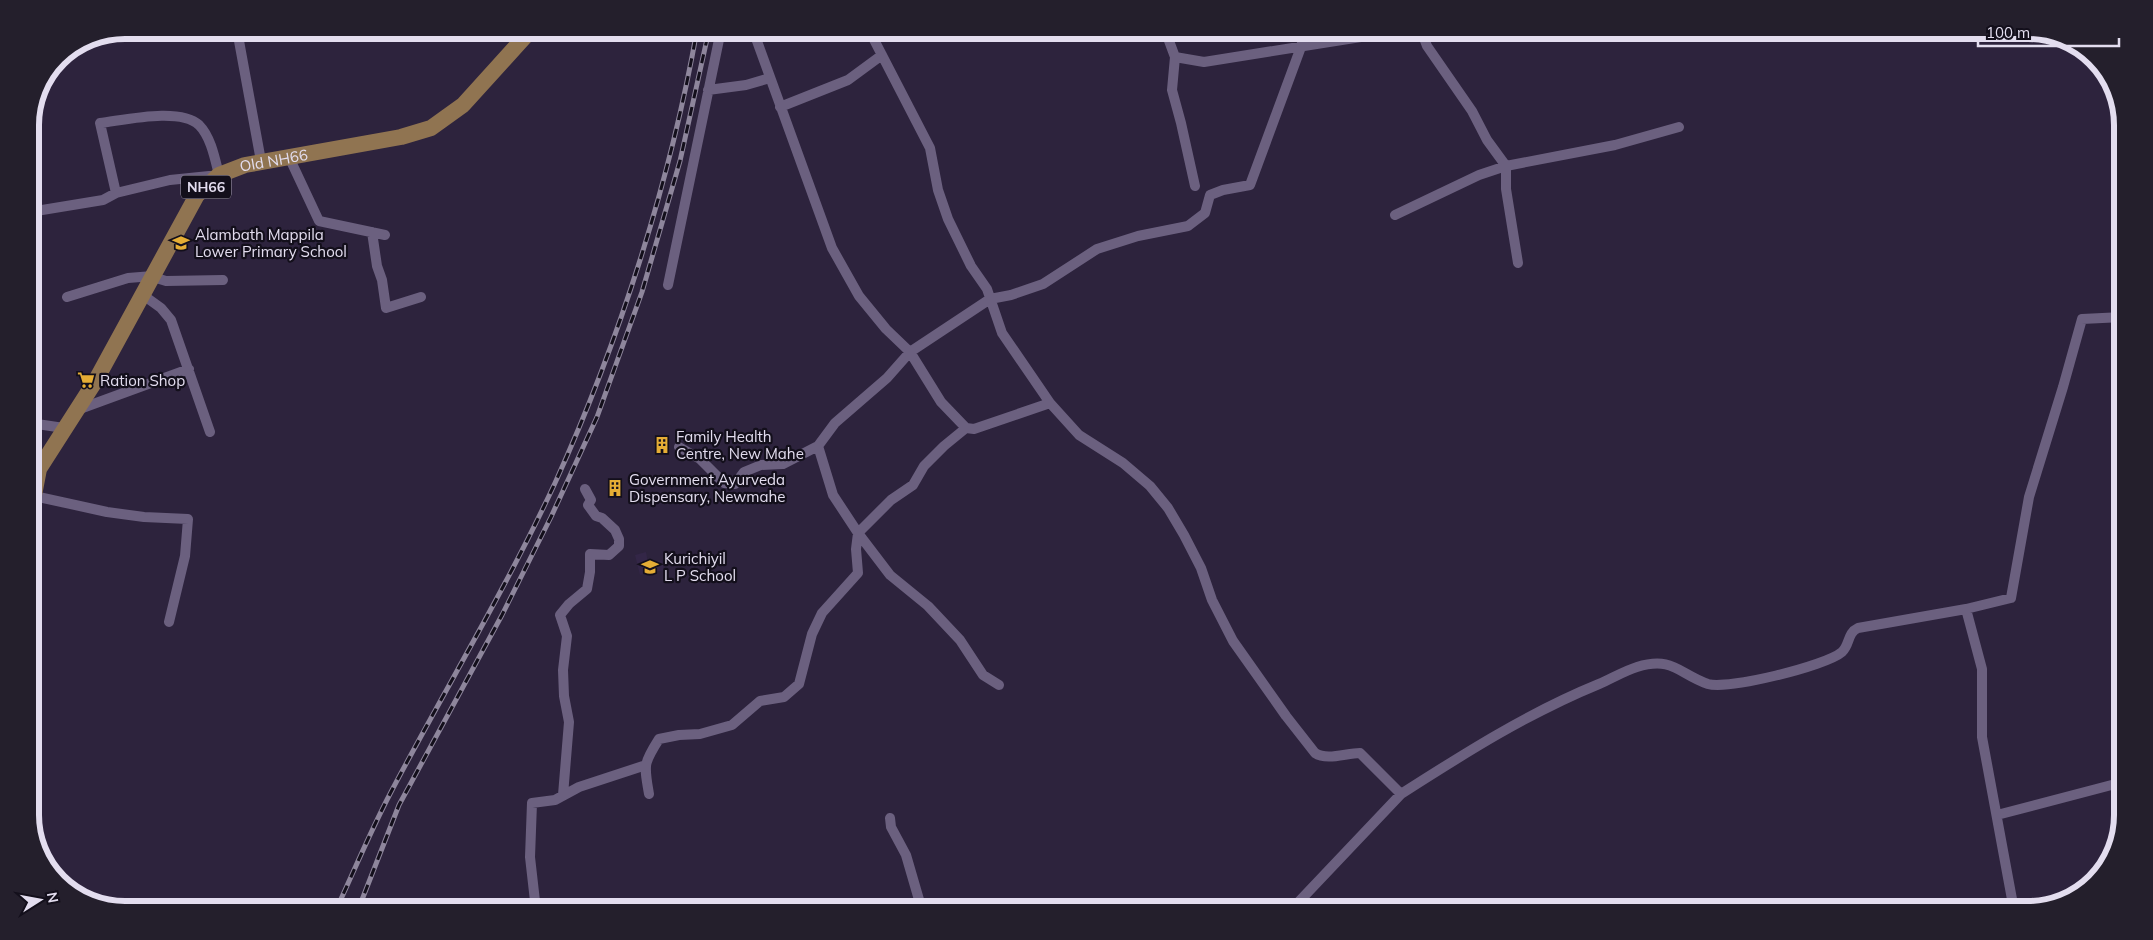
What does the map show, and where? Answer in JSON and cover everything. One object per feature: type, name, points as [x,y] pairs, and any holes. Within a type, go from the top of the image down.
[{"type":"main road","name":"Old NH66","points":[[39,469],[96,380],[197,195],[219,175],[261,161],[401,137],[431,128],[463,105],[523,39]]},
{"type":"street","points":[[239,39],[261,161]]},
{"type":"street","points":[[668,285],[719,39]]},
{"type":"street","points":[[756,39],[832,248],[859,296],[886,330],[910,352],[941,402],[966,428],[974,429],[1050,403]]},
{"type":"street","points":[[874,39],[930,148],[938,190],[948,219],[971,266],[987,289],[1002,333],[1050,403],[1080,435],[1123,463],[1150,486],[1168,508],[1201,568],[1212,600],[1232,641],[1315,753],[1321,757],[1360,753],[1401,794]]},
{"type":"street","points":[[1168,39],[1175,57],[1172,90],[1195,186]]},
{"type":"street","points":[[679,447],[700,459],[724,483],[735,484],[744,472],[761,465],[783,464],[818,446],[836,423],[887,378],[910,352],[990,299],[1012,295],[1043,284],[1097,249],[1138,236],[1188,226],[1205,213],[1210,195],[1223,190],[1250,185],[1303,39]]},
{"type":"street","points":[[1175,57],[1204,62],[1350,39]]},
{"type":"street","points":[[1424,39],[1427,46],[1472,111],[1487,140],[1506,166],[1506,189],[1518,263]]},
{"type":"street","points":[[780,107],[848,80],[882,55]]},
{"type":"street","points":[[708,90],[746,86],[770,78]]},
{"type":"street","points":[[39,211],[103,200],[116,194],[170,180],[219,175],[207,137],[199,125],[188,118],[172,116],[100,123],[116,194]]},
{"type":"street","points":[[1395,215],[1479,175],[1506,166],[1614,145],[1679,128]]},
{"type":"street","points":[[289,157],[319,221],[333,226],[385,236]]},
{"type":"street","points":[[372,232],[376,266],[382,280],[386,308],[421,297]]},
{"type":"street","points":[[67,297],[128,278],[153,277],[166,281],[223,280]]},
{"type":"street","points":[[143,295],[161,308],[171,320],[210,432]]},
{"type":"street","points":[[1300,901],[1401,794],[1476,746],[1557,701],[1637,667],[1660,664],[1676,666],[1709,684],[1732,684],[1808,668],[1844,652],[1850,634],[1858,628],[1966,609],[2011,598],[2029,497],[2082,319],[2114,317]]},
{"type":"street","points":[[76,410],[189,369]]},
{"type":"street","points":[[39,424],[64,428]]},
{"type":"street","points":[[649,794],[646,759],[659,738],[700,734],[732,725],[760,701],[784,697],[799,684],[812,634],[822,613],[858,572],[856,549],[858,533],[891,500],[913,485],[924,466],[966,428]]},
{"type":"street","points":[[818,446],[833,495],[858,533],[890,575],[928,606],[960,640],[983,674],[999,685]]},
{"type":"street","points":[[563,795],[569,722],[564,696],[563,670],[567,636],[560,615],[569,604],[587,589],[590,572],[590,554],[609,554],[619,546],[619,539],[615,530],[602,518],[596,516],[588,505],[591,500],[585,488]]},
{"type":"street","points":[[39,497],[125,515],[188,519],[185,556],[169,622]]},
{"type":"street","points":[[1966,609],[1982,669],[1982,737],[2012,901]]},
{"type":"street","points":[[535,901],[530,857],[532,803],[554,800],[579,787],[646,765]]},
{"type":"street","points":[[1997,815],[2114,784]]},
{"type":"street","points":[[890,818],[891,827],[906,855],[919,901]]},
{"type":"shaded area","name":"Kurichiyil L P School","points":[[646,552],[648,563],[662,560],[664,570],[640,575],[635,555]]},
{"type":"railway","points":[[340,901],[391,792],[516,562],[555,483],[578,429],[621,318],[640,261],[672,145],[695,39]]},
{"type":"railway","points":[[362,901],[399,805],[502,615],[551,517],[597,417],[642,292],[680,161],[707,39]]},
{"type":"place","name":"Alambath Mappila Lower Primary School","points":[[181,243]]},
{"type":"place","name":"Ration Shop","points":[[86,380]]},
{"type":"place","name":"Family Health Centre, New Mahe","points":[[662,445]]},
{"type":"place","name":"Government Ayurveda Dispensary, Newmahe","points":[[615,488]]},
{"type":"place","name":"Kurichiyil L P School","points":[[650,567]]}]
